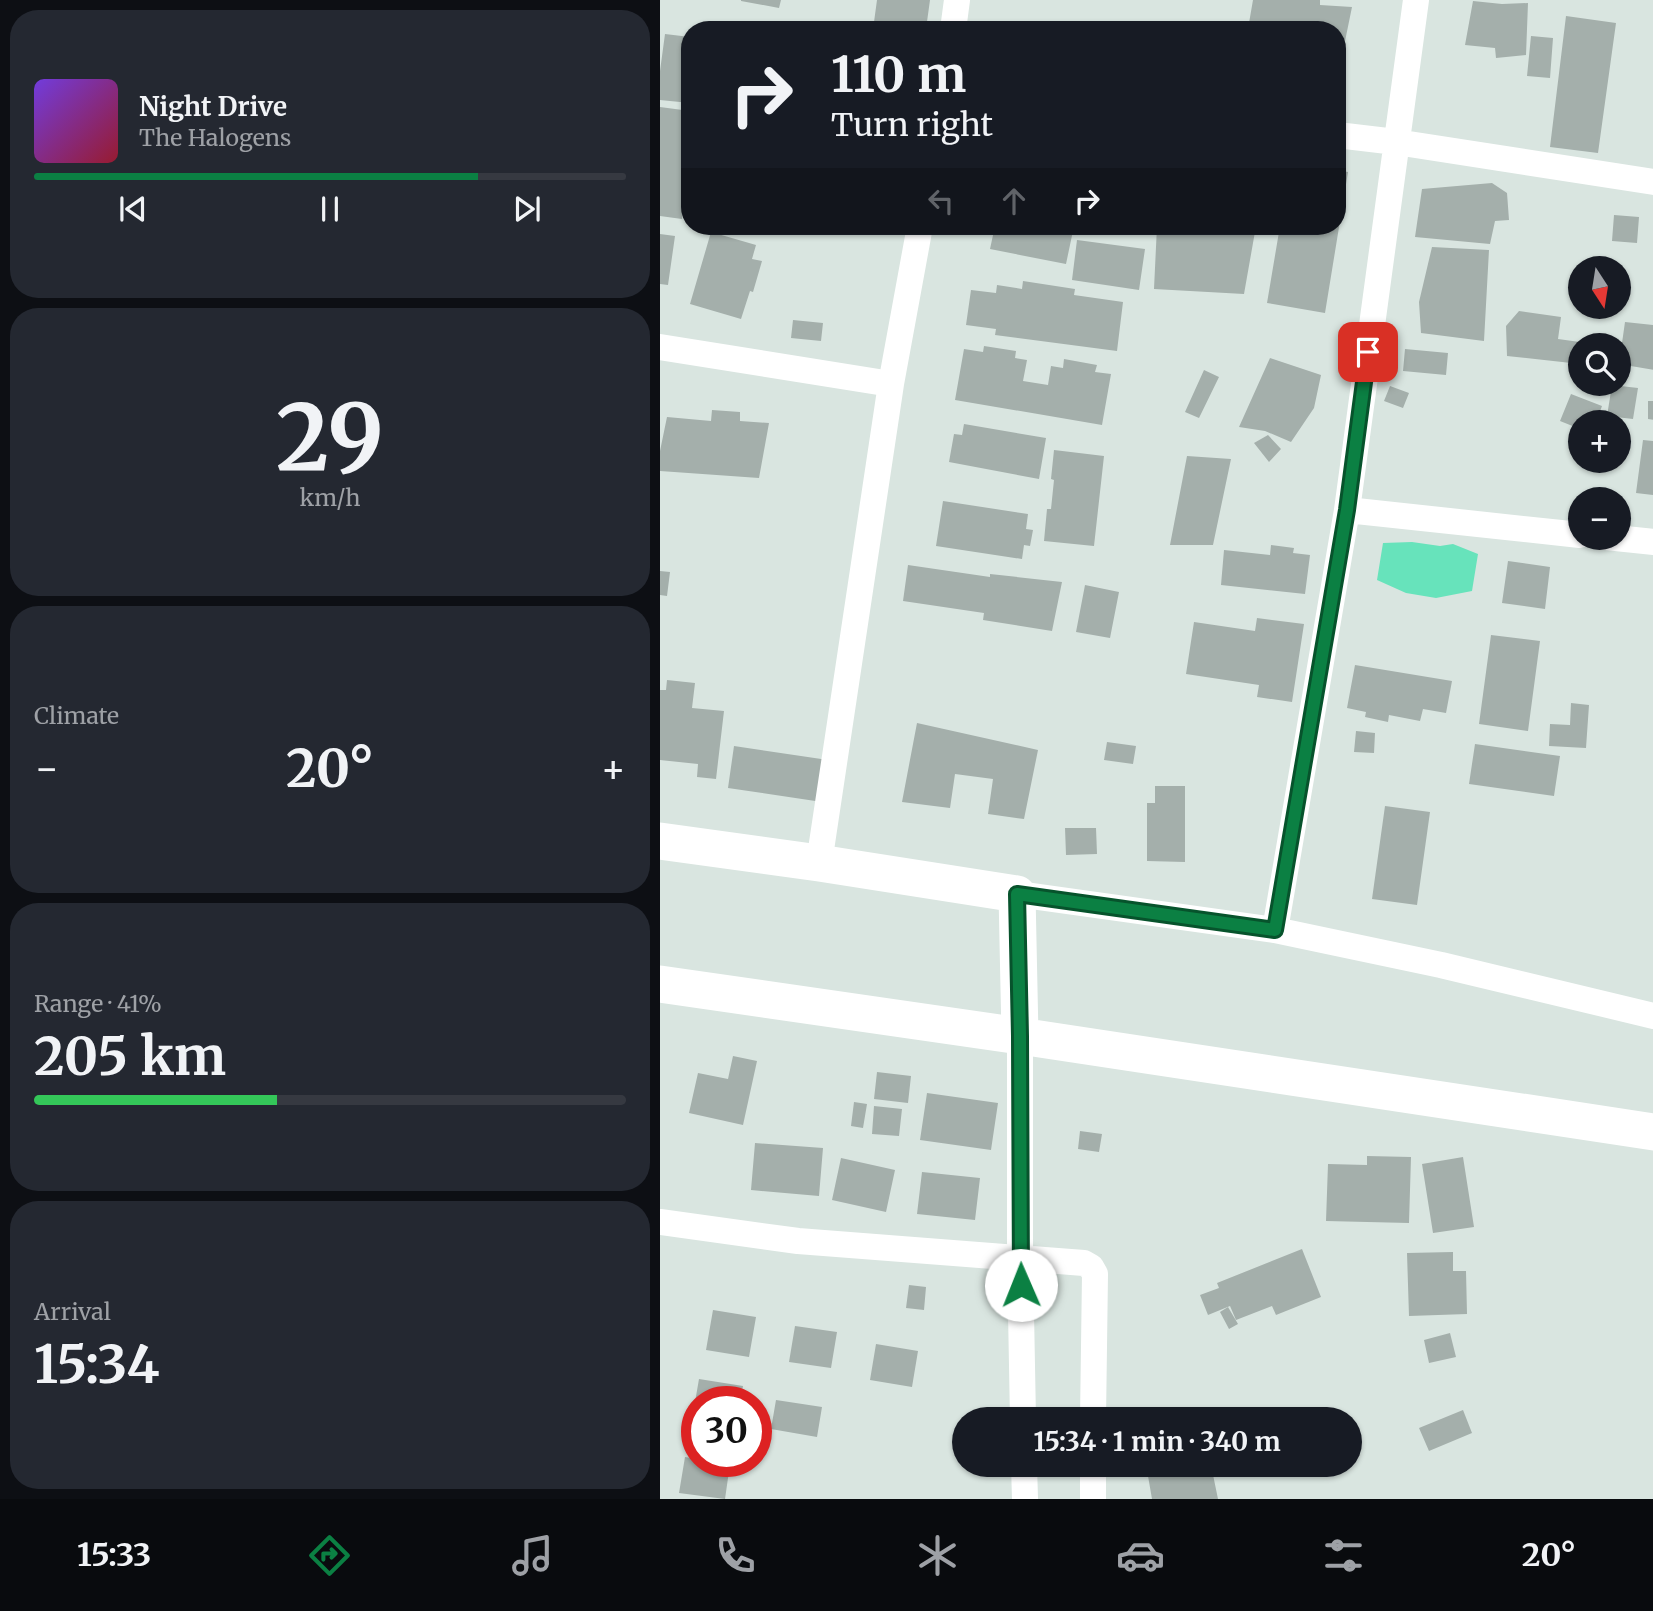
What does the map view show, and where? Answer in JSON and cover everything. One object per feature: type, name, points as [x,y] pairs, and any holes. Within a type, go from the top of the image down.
[{"type":"main road","points":[[660,841],[1017,894],[1020,1036]]},
{"type":"main road","points":[[660,984],[1653,1132]]},
{"type":"street","points":[[954,21],[957,0]]},
{"type":"street","points":[[1275,930],[1347,510],[1416,0]]},
{"type":"street","points":[[1346,136],[1653,182]]},
{"type":"street","points":[[819,863],[891,384],[918,235]]},
{"type":"street","points":[[660,347],[891,384]]},
{"type":"street","points":[[1347,510],[1568,534]]},
{"type":"street","points":[[1631,540],[1653,542]]},
{"type":"street","points":[[1017,894],[1275,930],[1441,965],[1653,1016]]},
{"type":"street","points":[[1020,1036],[1023,1407]]},
{"type":"street","points":[[660,1222],[798,1241],[1084,1263],[1091,1267],[1095,1274],[1093,1407]]},
{"type":"street","points":[[1024,1477],[1025,1499]]},
{"type":"street","points":[[1093,1477],[1093,1499]]},
{"type":"shaded area","points":[[1412,542],[1440,546],[1453,544],[1478,554],[1472,591],[1436,598],[1406,593],[1377,580],[1383,543]]},
{"type":"building","points":[[741,0],[781,0],[779,8]]},
{"type":"building","points":[[877,0],[930,0],[927,21],[874,21]]},
{"type":"building","points":[[1253,0],[1320,0],[1320,5],[1352,7],[1346,36],[1346,21],[1249,21]]},
{"type":"building","points":[[1473,1],[1528,3],[1526,55],[1496,58],[1495,48],[1465,45]]},
{"type":"building","points":[[1566,16],[1616,23],[1598,153],[1550,147]]},
{"type":"building","points":[[665,34],[681,36],[681,102],[660,100],[660,71]]},
{"type":"building","points":[[1531,36],[1553,38],[1550,78],[1527,76]]},
{"type":"building","points":[[660,107],[681,110],[681,219],[660,216]]},
{"type":"building","points":[[1492,183],[1507,193],[1509,220],[1495,221],[1490,244],[1415,237],[1422,189]]},
{"type":"building","points":[[1614,215],[1639,217],[1637,243],[1612,241]]},
{"type":"building","points":[[660,234],[675,236],[668,285],[660,284]]},
{"type":"building","points":[[710,235],[721,235],[756,245],[752,259],[762,261],[741,319],[690,304]]},
{"type":"building","points":[[993,235],[1072,235],[1066,264],[990,249]]},
{"type":"building","points":[[1157,235],[1254,235],[1244,294],[1154,289]]},
{"type":"building","points":[[1278,235],[1338,235],[1325,313],[1267,303]]},
{"type":"building","points":[[1077,240],[1145,249],[1139,290],[1072,280]]},
{"type":"building","points":[[1432,247],[1489,250],[1484,341],[1421,333],[1419,302]]},
{"type":"building","points":[[1023,281],[1075,289],[1074,295],[1123,302],[1117,351],[995,335],[996,329],[966,325],[971,290],[996,293],[997,285],[1022,289]]},
{"type":"building","points":[[1519,311],[1561,317],[1558,339],[1568,340],[1568,363],[1507,356],[1506,326]]},
{"type":"building","points":[[793,320],[823,323],[821,341],[791,338]]},
{"type":"building","points":[[1625,322],[1654,325],[1654,370],[1631,366],[1631,333],[1623,333]]},
{"type":"building","points":[[984,346],[1016,351],[1015,358],[1027,360],[1023,381],[1048,385],[1051,366],[1063,368],[1064,359],[1097,365],[1095,372],[1111,374],[1102,425],[955,400],[964,349],[983,352]]},
{"type":"building","points":[[1405,349],[1448,353],[1446,375],[1403,371]]},
{"type":"building","points":[[1270,358],[1321,375],[1314,408],[1291,442],[1265,431],[1239,427]]},
{"type":"building","points":[[1204,370],[1219,377],[1199,418],[1185,412]]},
{"type":"building","points":[[1390,386],[1409,393],[1403,408],[1384,401]]},
{"type":"building","points":[[1631,387],[1638,388],[1633,419],[1631,410],[1608,410],[1610,396],[1631,396]]},
{"type":"building","points":[[1570,396],[1602,406],[1600,410],[1568,410],[1568,424],[1560,421]]},
{"type":"building","points":[[1648,401],[1654,401],[1654,420],[1648,419]]},
{"type":"building","points":[[712,410],[740,412],[740,421],[769,423],[759,478],[660,471],[660,451],[667,417],[711,421]]},
{"type":"building","points":[[964,424],[1046,438],[1039,479],[949,462],[954,434],[962,435]]},
{"type":"building","points":[[1268,435],[1281,449],[1269,462],[1254,443]]},
{"type":"building","points":[[1643,440],[1654,441],[1654,495],[1636,493]]},
{"type":"building","points":[[1054,450],[1104,456],[1094,546],[1044,541],[1047,509],[1051,509]]},
{"type":"building","points":[[1187,456],[1231,459],[1213,545],[1170,545]]},
{"type":"building","points":[[943,501],[1028,514],[1026,529],[1033,530],[1030,546],[1024,545],[1022,559],[936,546]]},
{"type":"building","points":[[1271,545],[1294,548],[1293,553],[1310,555],[1305,594],[1221,585],[1224,550],[1270,555]]},
{"type":"building","points":[[1508,561],[1550,567],[1545,609],[1502,603]]},
{"type":"building","points":[[908,565],[990,577],[990,574],[1062,582],[1052,631],[983,620],[984,613],[903,601]]},
{"type":"building","points":[[660,571],[670,572],[667,596],[660,595]]},
{"type":"building","points":[[1085,585],[1119,592],[1110,638],[1076,632]]},
{"type":"building","points":[[1257,618],[1304,624],[1292,702],[1257,697],[1259,685],[1186,674],[1194,622],[1255,631]]},
{"type":"building","points":[[1491,635],[1540,641],[1528,731],[1479,724]]},
{"type":"building","points":[[1355,665],[1452,681],[1446,713],[1423,709],[1420,721],[1389,715],[1388,722],[1365,717],[1366,712],[1347,708]]},
{"type":"building","points":[[667,680],[695,683],[692,708],[724,711],[716,779],[697,777],[698,764],[660,760],[660,690],[666,690]]},
{"type":"building","points":[[1571,703],[1589,705],[1586,748],[1549,746],[1550,724],[1570,725]]},
{"type":"building","points":[[917,723],[1038,750],[1024,819],[988,814],[993,779],[955,774],[950,808],[902,802]]},
{"type":"building","points":[[1356,731],[1375,733],[1374,753],[1354,752]]},
{"type":"building","points":[[1107,742],[1136,746],[1133,764],[1104,760]]},
{"type":"building","points":[[1475,744],[1560,756],[1554,796],[1469,784]]},
{"type":"building","points":[[734,746],[828,760],[822,802],[728,788]]},
{"type":"building","points":[[1155,786],[1185,786],[1185,862],[1147,861],[1147,803],[1155,803]]},
{"type":"building","points":[[1385,806],[1430,812],[1417,905],[1372,899]]},
{"type":"building","points":[[1065,828],[1096,828],[1097,854],[1066,855]]},
{"type":"building","points":[[733,1056],[757,1061],[743,1125],[689,1113],[698,1073],[728,1079]]},
{"type":"building","points":[[877,1072],[911,1076],[908,1103],[874,1099]]},
{"type":"building","points":[[927,1093],[998,1103],[991,1150],[920,1140]]},
{"type":"building","points":[[854,1102],[867,1104],[863,1128],[851,1126]]},
{"type":"building","points":[[874,1106],[902,1109],[899,1136],[872,1134]]},
{"type":"building","points":[[1080,1131],[1102,1134],[1099,1152],[1078,1149]]},
{"type":"building","points":[[755,1143],[823,1148],[819,1196],[751,1190]]},
{"type":"building","points":[[1367,1156],[1411,1157],[1409,1223],[1326,1221],[1328,1164],[1367,1165]]},
{"type":"building","points":[[1463,1157],[1474,1227],[1433,1233],[1422,1164]]},
{"type":"building","points":[[841,1158],[895,1170],[886,1212],[832,1200]]},
{"type":"building","points":[[922,1172],[980,1178],[975,1220],[917,1214]]},
{"type":"building","points":[[1302,1249],[1321,1297],[1276,1315],[1272,1306],[1236,1320],[1230,1306],[1208,1315],[1200,1295],[1219,1288],[1217,1283]]},
{"type":"building","points":[[1453,1252],[1453,1271],[1466,1271],[1467,1314],[1409,1316],[1407,1253]]},
{"type":"building","points":[[909,1285],[926,1287],[924,1310],[906,1308]]},
{"type":"building","points":[[1228,1307],[1238,1324],[1229,1329],[1220,1312]]},
{"type":"building","points":[[713,1310],[756,1317],[749,1357],[706,1350]]},
{"type":"building","points":[[795,1326],[837,1332],[831,1368],[789,1362]]},
{"type":"building","points":[[1450,1333],[1456,1357],[1429,1363],[1424,1340]]},
{"type":"building","points":[[876,1344],[918,1351],[912,1387],[870,1380]]},
{"type":"building","points":[[699,1379],[743,1386],[698,1386]]},
{"type":"building","points":[[776,1400],[822,1407],[817,1437],[772,1429]]},
{"type":"building","points":[[1463,1410],[1472,1433],[1429,1451],[1419,1428]]},
{"type":"building","points":[[682,1477],[728,1477],[725,1499],[679,1493]]},
{"type":"building","points":[[1148,1477],[1213,1477],[1218,1499],[1152,1499]]},
{"type":"route","points":[[1021,1285],[1017,894],[1275,930],[1347,510],[1368,352]]}]
